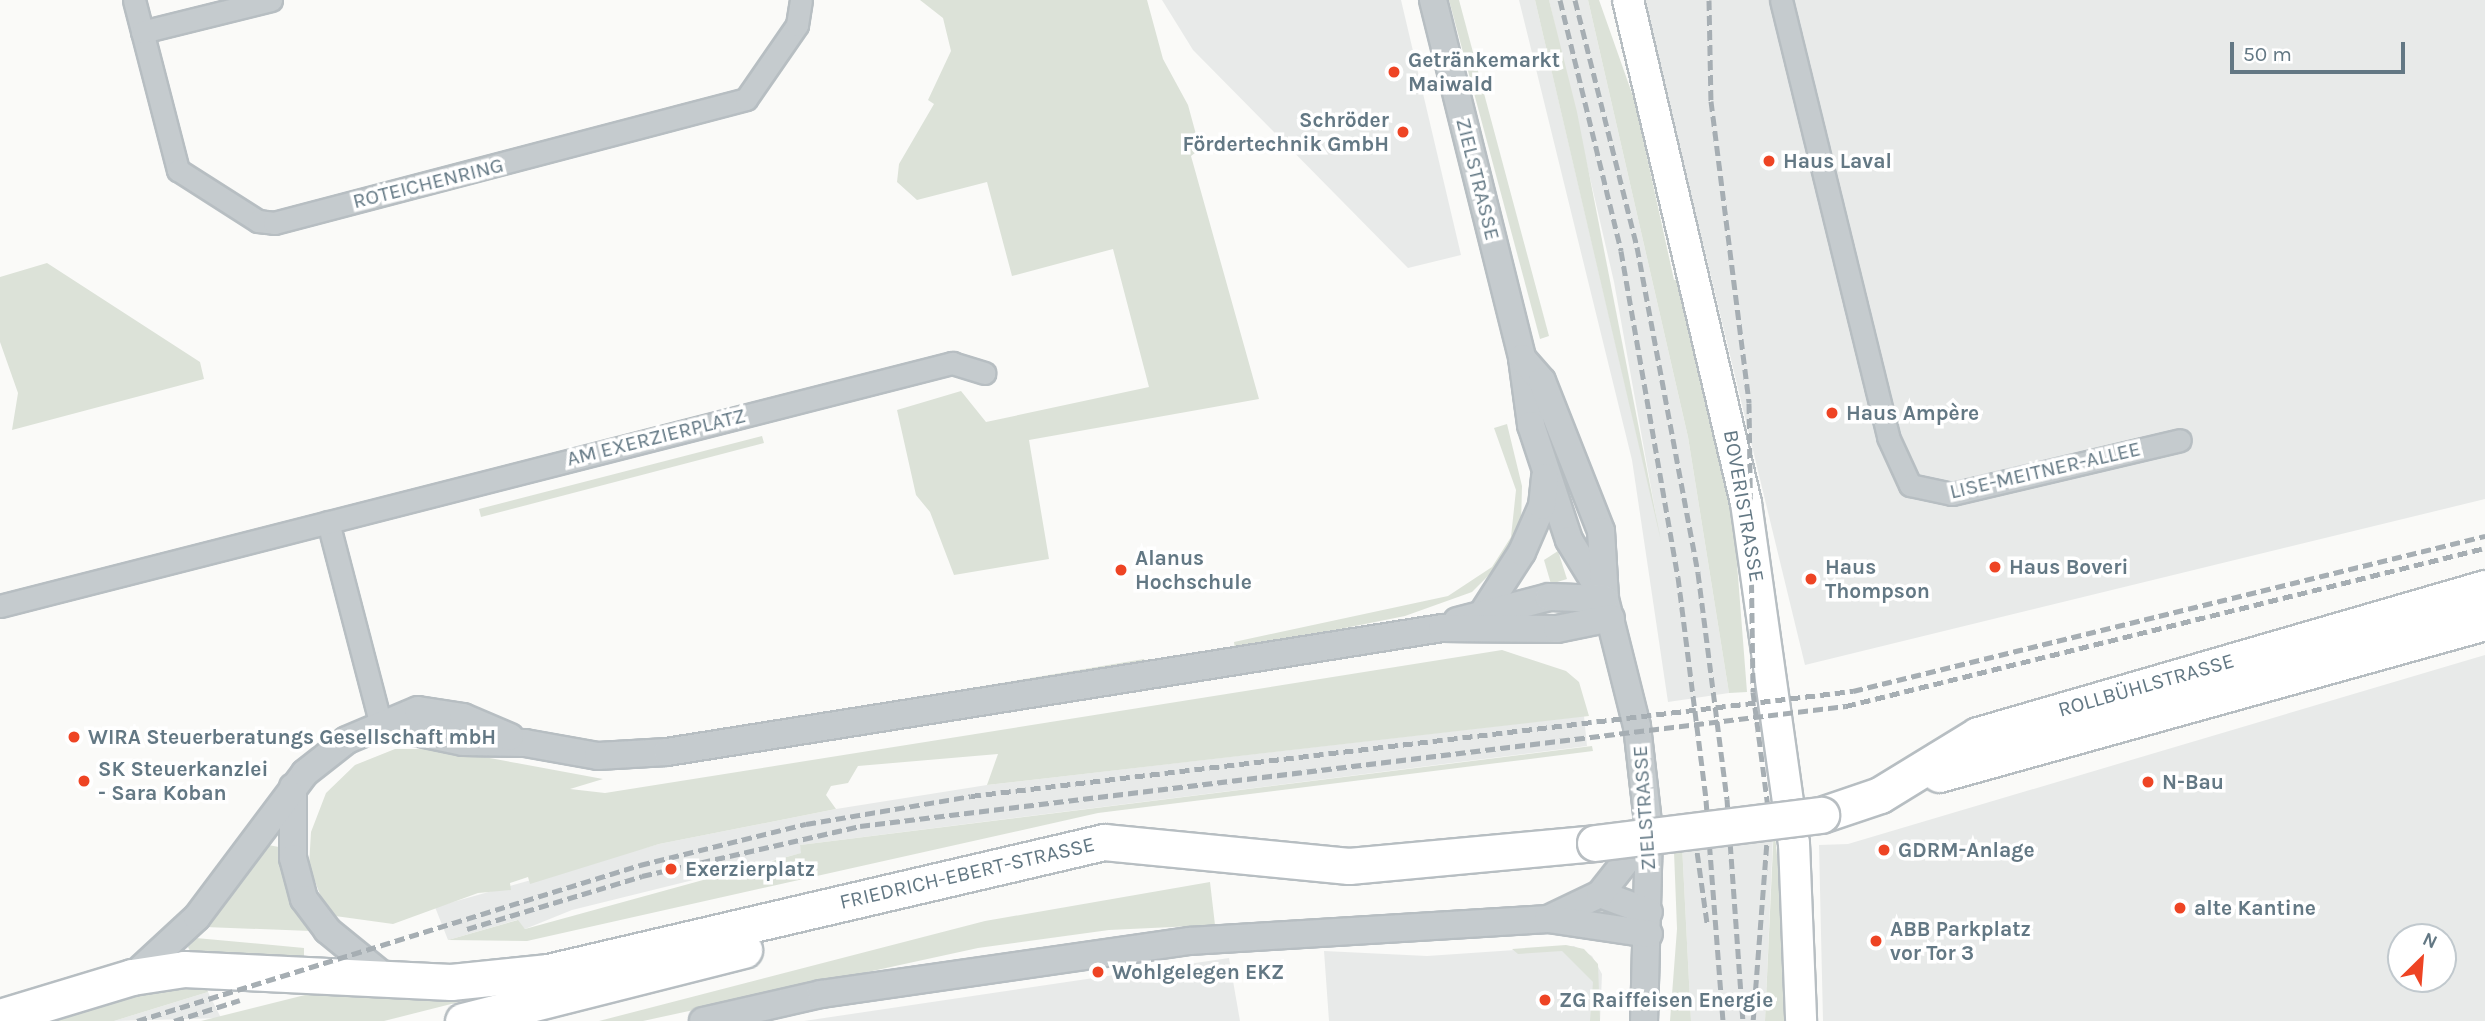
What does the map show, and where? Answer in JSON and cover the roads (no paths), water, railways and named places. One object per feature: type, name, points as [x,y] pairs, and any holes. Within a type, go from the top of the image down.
[{"type":"main road","name":"BOVERISTRASSE","points":[[1628,0],[1746,503],[1792,829],[1801,1021]]},
{"type":"main road","name":"ROLLBÜHLSTRASSE","points":[[1823,820],[1880,795],[1978,734],[2485,588]]},
{"type":"main road","name":"ROLLBÜHLSTRASSE","points":[[1823,820],[1866,817],[1943,771],[2485,622]]},
{"type":"main road","points":[[1597,849],[1823,820]]},
{"type":"main road","name":"FRIEDRICH-EBERT-STRASSE","points":[[0,1017],[132,977],[251,969],[451,982],[548,972],[1104,842],[1349,866],[1597,849]]},
{"type":"main road","name":"FRIEDRICH-EBERT-STRASSE","points":[[463,1021],[975,892],[1153,858],[1379,881],[1597,849]]},
{"type":"street","name":"ROTEICHENRING","points":[[134,0],[177,170],[258,221],[274,223],[746,99],[797,25],[801,0]]},
{"type":"street","points":[[142,32],[271,0]]},
{"type":"street","name":"ZIELSTRASSE","points":[[1433,0],[1522,358],[1525,404],[1569,540],[1608,608]]},
{"type":"street","name":"LISE-MEITNER-ALLEE","points":[[1782,0],[1888,437],[1910,485],[1952,494],[2180,440]]},
{"type":"street","name":"ZIELSTRASSE","points":[[1522,358],[1542,381],[1601,531],[1608,608],[1637,726],[1648,832],[1649,923],[1644,1021]]},
{"type":"street","name":"AM EXERZIERPLATZ","points":[[0,606],[952,363],[984,373]]},
{"type":"street","points":[[1484,611],[1522,552],[1542,506],[1545,471]]},
{"type":"street","points":[[328,522],[380,725],[463,742],[525,743],[598,755],[667,752],[1441,628],[1557,629],[1608,608]]},
{"type":"street","points":[[1441,628],[1484,611],[1575,594],[1608,608]]},
{"type":"street","name":"FRIEDRICH-EBERT-STRASSE","points":[[132,977],[197,917],[293,788],[332,750],[380,725]]},
{"type":"street","points":[[293,788],[293,858],[303,899],[327,930],[387,979]]},
{"type":"street","points":[[1548,919],[1600,894],[1648,832]]},
{"type":"street","points":[[1600,894],[1649,923]]},
{"type":"street","points":[[703,1021],[821,993],[1189,941],[1548,919],[1649,923]]},
{"type":"railway","points":[[1560,0],[1621,251],[1678,577],[1706,800],[1723,1021]]},
{"type":"railway","points":[[1575,0],[1637,247],[1698,573],[1727,799],[1743,1021]]},
{"type":"railway","points":[[1709,0],[1711,101],[1749,403],[1753,692],[1769,815],[1753,1021]]},
{"type":"railway","points":[[137,1021],[640,865],[806,824],[971,796],[1853,691],[2485,536]]},
{"type":"railway","points":[[467,929],[642,876],[860,826],[1846,706],[2485,548]]},
{"type":"railway","points":[[1693,823],[1707,923]]},
{"type":"railway","points":[[174,1021],[240,1000]]},
{"type":"place","name":"Getränkemarkt Maiwald","points":[[1394,72]]},
{"type":"place","name":"Schröder Fördertechnik GmbH","points":[[1403,132]]},
{"type":"place","name":"Haus Laval","points":[[1769,161]]},
{"type":"place","name":"Haus Ampère","points":[[1832,413]]},
{"type":"place","name":"Haus Boveri","points":[[1995,567]]},
{"type":"place","name":"Alanus Hochschule","points":[[1121,570]]},
{"type":"place","name":"Haus Thompson","points":[[1811,579]]},
{"type":"place","name":"WIRA Steuerberatungs Gesellschaft mbH","points":[[74,737]]},
{"type":"place","name":"SK Steuerkanzlei - Sara Koban","points":[[84,781]]},
{"type":"place","name":"N-Bau","points":[[2148,782]]},
{"type":"place","name":"GDRM-Anlage","points":[[1884,850]]},
{"type":"place","name":"Exerzierplatz","points":[[671,869]]},
{"type":"place","name":"alte Kantine","points":[[2180,908]]},
{"type":"place","name":"ABB Parkplatz vor Tor 3","points":[[1876,941]]},
{"type":"place","name":"Wohlgelegen EKZ","points":[[1098,972]]},
{"type":"place","name":"ZG Raiffeisen Energie","points":[[1545,1000]]}]
